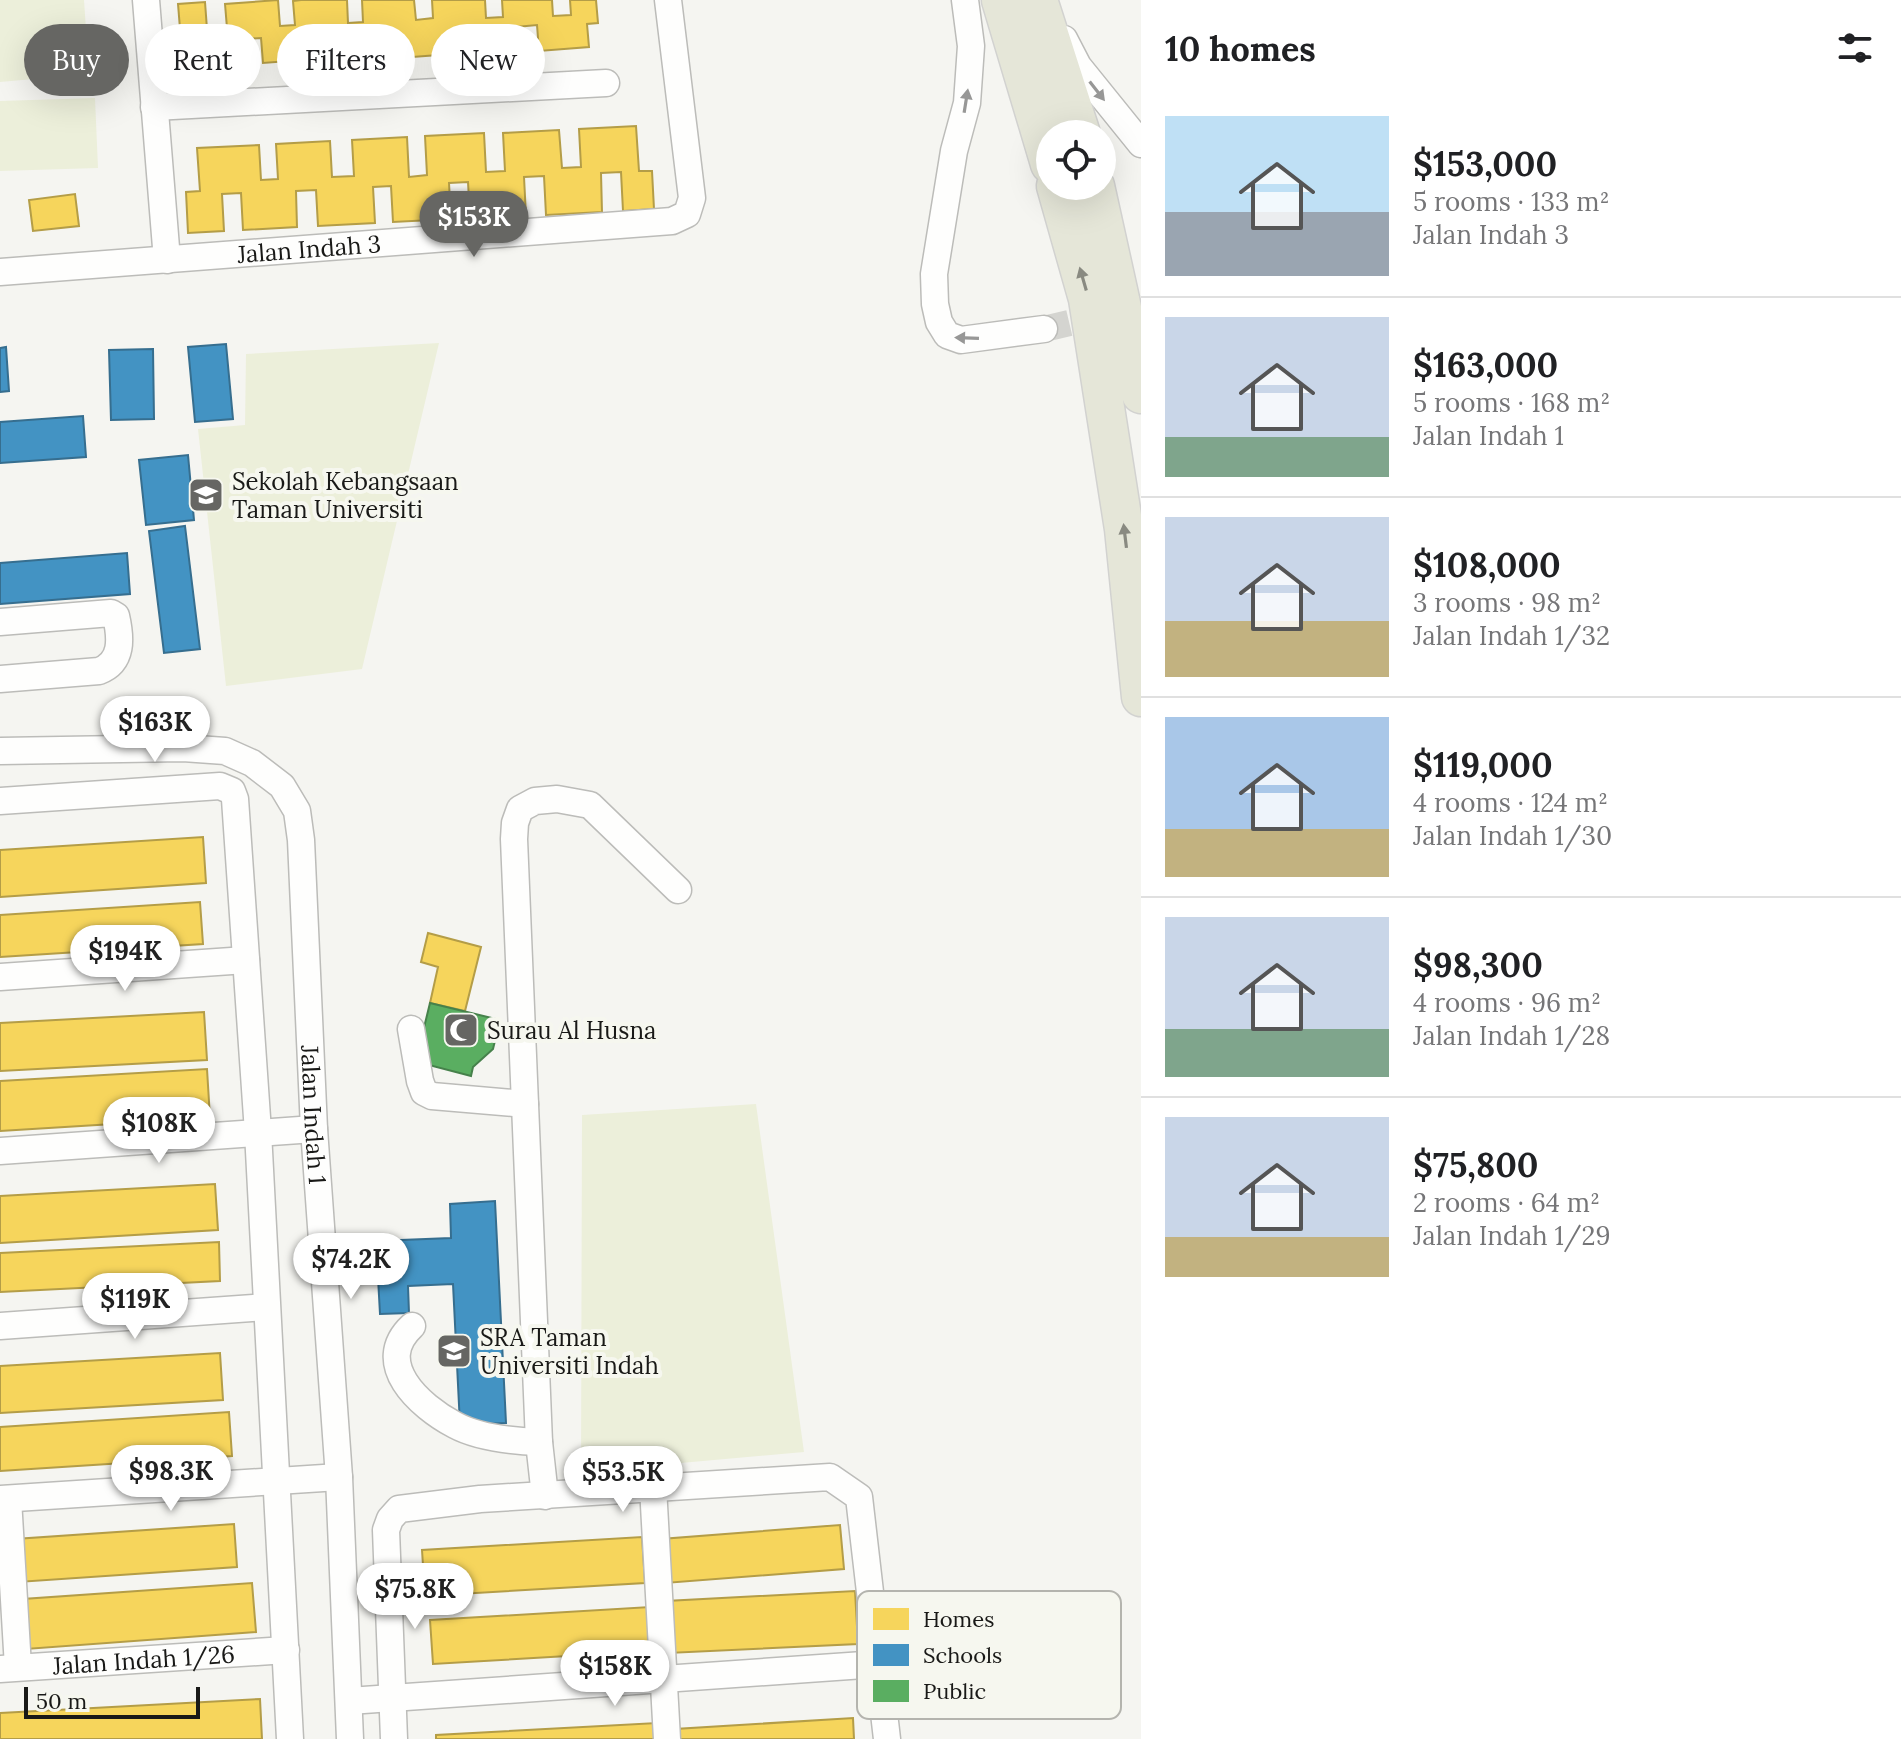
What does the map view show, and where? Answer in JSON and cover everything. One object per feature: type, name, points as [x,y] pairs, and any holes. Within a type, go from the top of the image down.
[{"type":"highway","points":[[1001,0],[1037,120]]},
{"type":"highway","points":[[1041,0],[1077,120]]},
{"type":"highway","points":[[1060,200],[1088,299],[1124,529],[1141,697]]},
{"type":"highway","points":[[1098,200],[1141,394]]},
{"type":"street","points":[[146,0],[167,260]]},
{"type":"street","name":"Jalan Indah 3","points":[[0,272],[672,221],[687,214],[692,198],[668,0]]},
{"type":"street","points":[[965,0],[971,46],[967,103],[954,151],[937,259],[935,304],[939,322],[947,335],[961,340],[1044,329]]},
{"type":"street","points":[[1041,0],[1078,66],[1141,144]]},
{"type":"street","points":[[154,107],[606,83]]},
{"type":"street","points":[[0,622],[111,613],[116,616],[118,635],[117,658],[111,667],[0,679]]},
{"type":"street","name":"Jalan Indah 1","points":[[0,751],[183,748],[225,751],[252,763],[282,786],[297,811],[301,840],[314,1129],[339,1477],[350,1739]]},
{"type":"street","points":[[0,801],[220,786],[232,791],[235,799],[258,1132],[290,1739]]},
{"type":"street","points":[[545,1496],[539,1442],[514,839],[520,809],[535,801],[557,799],[590,805],[678,890]]},
{"type":"street","points":[[0,977],[246,960]]},
{"type":"street","points":[[411,1029],[424,1092],[432,1096],[525,1104]]},
{"type":"street","points":[[0,1151],[314,1129]]},
{"type":"street","points":[[0,1326],[266,1307]]},
{"type":"street","points":[[412,1326],[403,1334],[396,1348],[397,1364],[406,1386],[422,1401],[454,1424],[470,1431],[516,1442],[539,1442]]},
{"type":"street","points":[[9,1668],[4,1499],[339,1477]]},
{"type":"street","points":[[394,1739],[386,1530],[399,1509],[653,1487],[830,1477],[859,1497],[870,1591]]},
{"type":"street","points":[[653,1487],[667,1739]]},
{"type":"street","name":"Jalan Indah 1/26","points":[[9,1668],[286,1650]]},
{"type":"street","points":[[349,1701],[857,1665]]},
{"type":"street","points":[[885,1719],[887,1739]]},
{"type":"green space","points":[[0,0],[84,0],[86,24],[24,24],[24,80],[0,82]]},
{"type":"green space","points":[[95,98],[98,168],[0,171],[0,101]]},
{"type":"green space","points":[[439,343],[362,669],[226,686],[198,429],[245,425],[246,354]]},
{"type":"green space","points":[[756,1104],[804,1452],[581,1472],[582,1115]]},
{"type":"building: Homes","points":[[278,0],[277,62],[263,63],[261,24],[227,24],[225,4]]},
{"type":"building: Homes","points":[[347,0],[348,23],[363,22],[362,0],[414,0],[416,20],[433,18],[432,0],[485,0],[486,18],[503,17],[502,0],[552,0],[553,16],[571,15],[570,0],[596,0],[598,23],[587,24],[589,47],[545,51],[545,24],[431,24],[431,56],[415,57],[415,24],[295,24],[293,1]]},
{"type":"building: Homes","points":[[205,2],[207,24],[180,24],[178,4]]},
{"type":"building: Homes","points":[[636,126],[639,171],[652,171],[654,209],[623,211],[621,172],[601,173],[602,212],[546,215],[544,176],[524,177],[526,216],[470,218],[468,182],[449,183],[451,219],[393,222],[391,186],[373,187],[375,223],[318,226],[316,190],[296,191],[297,227],[243,230],[241,193],[222,194],[224,231],[188,233],[186,192],[200,191],[197,148],[259,145],[261,180],[278,179],[276,144],[330,141],[332,177],[354,176],[352,140],[407,137],[409,177],[427,175],[425,136],[484,133],[486,172],[505,171],[503,133],[559,130],[562,168],[581,167],[579,129]]},
{"type":"building: Homes","points":[[75,194],[79,226],[33,231],[29,200]]},
{"type":"building: Homes","points":[[203,837],[206,883],[0,897],[0,850]]},
{"type":"building: Homes","points":[[200,902],[203,944],[0,957],[0,915]]},
{"type":"building: Homes","points":[[428,933],[481,947],[465,1011],[430,1003],[438,967],[421,962]]},
{"type":"building: Homes","points":[[204,1012],[207,1060],[0,1071],[0,1023]]},
{"type":"building: Homes","points":[[207,1069],[210,1118],[0,1131],[0,1081]]},
{"type":"building: Homes","points":[[215,1184],[218,1230],[0,1243],[0,1196]]},
{"type":"building: Homes","points":[[219,1242],[220,1281],[0,1292],[0,1253]]},
{"type":"building: Homes","points":[[220,1353],[223,1400],[0,1413],[0,1366]]},
{"type":"building: Homes","points":[[229,1412],[232,1456],[0,1471],[0,1427]]},
{"type":"building: Homes","points":[[234,1524],[237,1567],[18,1582],[15,1539]]},
{"type":"building: Homes","points":[[840,1525],[844,1569],[665,1583],[661,1539]]},
{"type":"building: Homes","points":[[642,1537],[645,1583],[425,1596],[422,1550]]},
{"type":"building: Homes","points":[[252,1583],[256,1632],[26,1649],[23,1599]]},
{"type":"building: Homes","points":[[855,1591],[857,1644],[668,1653],[666,1601]]},
{"type":"building: Homes","points":[[650,1607],[652,1651],[433,1664],[430,1620]]},
{"type":"building: Homes","points":[[260,1699],[262,1739],[0,1739],[0,1713]]},
{"type":"building: Homes","points":[[853,1718],[854,1739],[675,1739],[675,1729]]},
{"type":"building: Homes","points":[[657,1723],[658,1739],[436,1739],[436,1735]]},
{"type":"building: Schools","points":[[226,344],[233,419],[195,422],[188,347]]},
{"type":"building: Schools","points":[[6,347],[9,391],[0,392],[0,348]]},
{"type":"building: Schools","points":[[153,349],[154,419],[111,420],[109,350]]},
{"type":"building: Schools","points":[[83,416],[86,457],[0,463],[0,422]]},
{"type":"building: Schools","points":[[188,455],[194,520],[146,525],[139,460]]},
{"type":"building: Schools","points":[[185,526],[200,649],[164,653],[149,531]]},
{"type":"building: Schools","points":[[127,553],[130,594],[0,604],[0,563]]},
{"type":"building: Schools","points":[[495,1201],[506,1423],[460,1425],[453,1284],[408,1286],[409,1313],[380,1314],[376,1241],[451,1238],[450,1204]]},
{"type":"building: Public","name":"Surau Al Husna","points":[[430,1003],[500,1020],[493,1049],[473,1067],[471,1076],[425,1064],[421,1040]]},
{"type":"tunnel","points":[[1044,329],[1141,306]]},
{"type":"place","name":"Sekolah Kebangsaan Taman Universiti","points":[[206,495]]},
{"type":"place","name":"Surau Al Husna","points":[[461,1030]]},
{"type":"place","name":"SRA Taman Universiti Indah","points":[[454,1351]]}]
